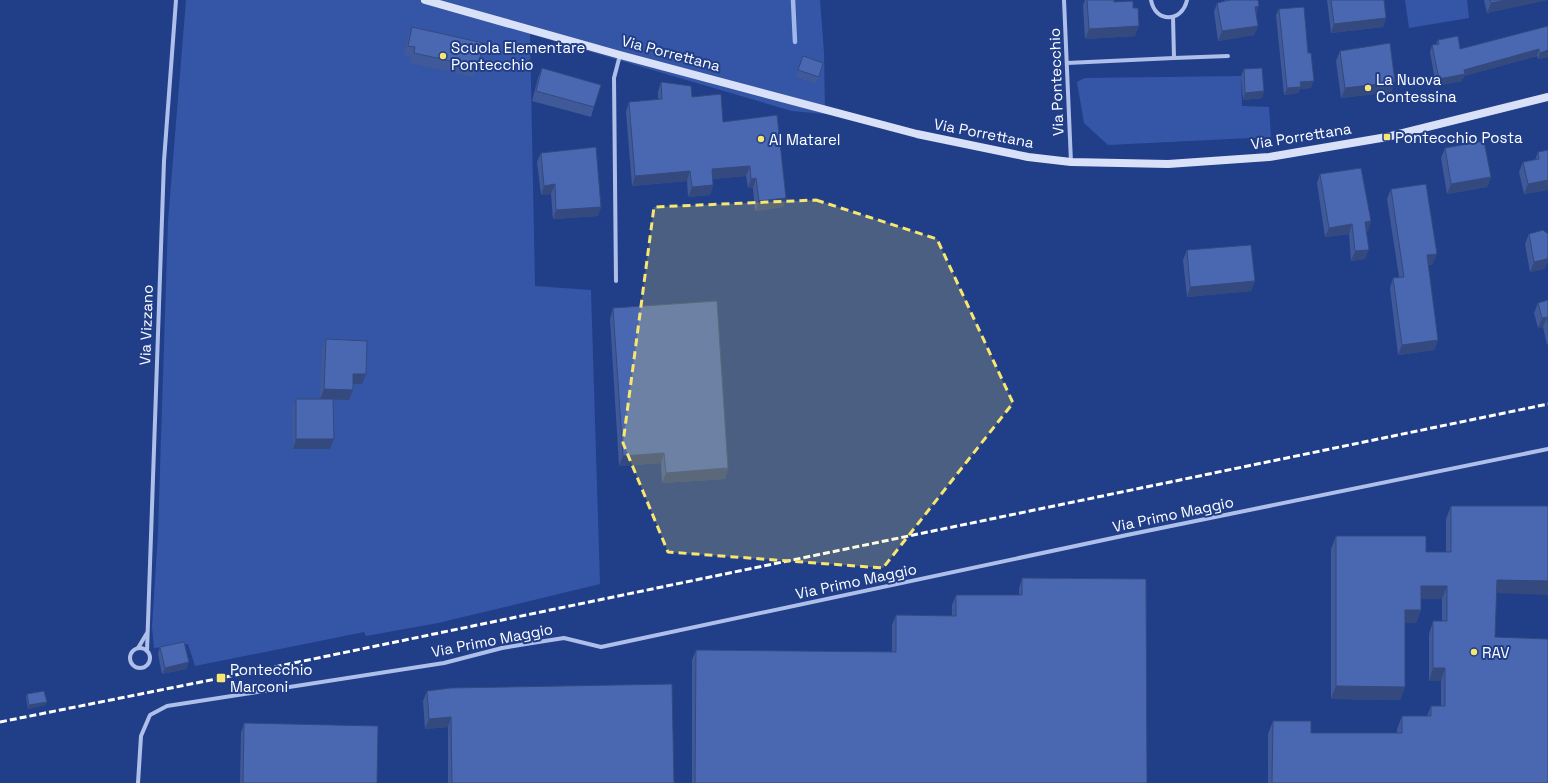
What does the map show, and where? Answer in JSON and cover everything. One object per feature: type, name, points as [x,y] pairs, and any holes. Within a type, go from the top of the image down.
[{"type":"main road","name":"Via Porrettana","points":[[425,0],[620,55],[917,134],[1028,157],[1071,162],[1168,164],[1269,157],[1387,137],[1548,98]]},
{"type":"street","name":"Via Vizzano","points":[[147,651],[164,161],[176,0]]},
{"type":"street","name":"Via Pontecchio","points":[[1064,0],[1071,162]]},
{"type":"street","points":[[1151,0],[1152,6],[1157,12],[1164,16],[1173,17],[1180,14],[1185,8],[1188,0]]},
{"type":"street","points":[[1173,17],[1172,29],[1174,58]]},
{"type":"street","points":[[616,281],[614,78],[620,55]]},
{"type":"street","points":[[1067,63],[1228,56]]},
{"type":"street","name":"Via Primo Maggio","points":[[138,783],[140,736],[150,715],[167,706],[444,662],[502,648],[564,638],[601,646],[1127,535],[1548,450]]},
{"type":"street","points":[[138,648],[147,651],[150,657],[148,663],[143,667],[136,668],[131,663],[130,656],[133,651],[138,648],[148,633]]},
{"type":"highlighted area","points":[[816,200],[937,239],[1013,403],[883,568],[668,552],[623,443],[654,207]]},
{"type":"shaded area","points":[[186,0],[820,0],[824,53],[825,114],[792,111],[530,34],[535,286],[591,290],[600,584],[438,623],[366,636],[364,632],[195,666],[188,644],[154,648],[152,627],[158,533],[168,221]]},
{"type":"shaded area","points":[[1405,0],[1467,0],[1469,18],[1409,28]]},
{"type":"shaded area","points":[[1241,76],[1242,106],[1269,107],[1271,137],[1108,145],[1084,123],[1077,82],[1085,78]]},
{"type":"building","points":[[1087,0],[1114,0],[1114,2],[1133,1],[1133,8],[1138,8],[1139,26],[1089,29]]},
{"type":"building","points":[[1230,0],[1258,0],[1259,6],[1255,7],[1258,26],[1222,31],[1217,3]]},
{"type":"building","points":[[1331,0],[1384,0],[1386,18],[1334,24]]},
{"type":"building","points":[[1490,0],[1506,0],[1491,3]]},
{"type":"building","points":[[1304,7],[1308,53],[1311,53],[1314,81],[1300,82],[1301,87],[1287,88],[1279,9]]},
{"type":"building","points":[[1548,26],[1548,50],[1540,53],[1539,49],[1464,70],[1465,74],[1439,79],[1432,45],[1439,44],[1438,40],[1458,36],[1460,49]]},
{"type":"building","points":[[412,27],[483,43],[478,67],[414,53],[415,47],[408,46]]},
{"type":"building","points":[[1390,43],[1395,82],[1345,88],[1340,51]]},
{"type":"building","points":[[803,56],[823,63],[819,77],[798,70]]},
{"type":"building","points":[[542,68],[601,85],[594,107],[536,91]]},
{"type":"building","points":[[1262,68],[1264,91],[1245,93],[1244,69]]},
{"type":"building","points":[[661,82],[691,86],[692,97],[721,94],[723,122],[777,115],[786,198],[759,201],[756,178],[751,179],[750,166],[712,169],[713,185],[692,187],[690,171],[635,176],[629,102],[662,99]]},
{"type":"building","points":[[1484,141],[1491,177],[1451,184],[1445,148]]},
{"type":"building","points":[[596,147],[601,207],[556,210],[555,184],[544,186],[541,153]]},
{"type":"building","points":[[1548,150],[1548,180],[1528,184],[1523,162],[1539,159],[1538,152]]},
{"type":"building","points":[[1361,168],[1371,221],[1365,222],[1369,250],[1355,251],[1352,224],[1329,228],[1320,174]]},
{"type":"building","points":[[1426,184],[1437,254],[1427,255],[1438,340],[1402,345],[1393,278],[1404,277],[1391,189]]},
{"type":"building","points":[[1543,230],[1548,234],[1548,257],[1547,259],[1534,262],[1529,234]]},
{"type":"building","points":[[1251,245],[1255,281],[1190,287],[1187,250]]},
{"type":"building","points":[[1548,300],[1548,322],[1547,317],[1542,318],[1538,303]]},
{"type":"building","points":[[717,301],[728,468],[666,473],[664,453],[623,456],[613,308]]},
{"type":"building","points":[[326,339],[367,341],[366,374],[353,374],[353,390],[324,389]]},
{"type":"building","points":[[296,399],[333,399],[334,439],[296,439]]},
{"type":"building","name":"RAV","points":[[1451,506],[1548,506],[1548,581],[1497,580],[1495,637],[1548,639],[1548,783],[1272,783],[1273,721],[1311,721],[1311,733],[1402,733],[1402,716],[1431,716],[1431,706],[1445,706],[1445,668],[1433,668],[1433,621],[1447,621],[1447,586],[1421,586],[1421,610],[1405,610],[1405,687],[1336,686],[1336,536],[1426,536],[1426,552],[1451,552]]},
{"type":"building","points":[[1022,578],[1146,579],[1147,783],[695,783],[696,650],[896,652],[896,615],[956,616],[956,595],[1022,595]]},
{"type":"building","points":[[184,642],[189,662],[165,668],[160,647]]},
{"type":"building","points":[[672,684],[674,783],[452,783],[451,717],[429,719],[427,691],[451,688]]},
{"type":"building","points":[[44,691],[47,702],[29,705],[27,694]]},
{"type":"building","points":[[244,723],[378,726],[377,783],[243,783]]},
{"type":"waterway","points":[[793,0],[795,42]]},
{"type":"railway","points":[[0,722],[221,678],[1548,404]]},
{"type":"place","name":"Scuola Elementare Pontecchio","points":[[443,56]]},
{"type":"place","name":"La Nuova Contessina","points":[[1368,88]]},
{"type":"place","name":"Pontecchio Posta","points":[[1387,137]]},
{"type":"place","name":"Al Matarel","points":[[761,139]]},
{"type":"place","name":"RAV","points":[[1474,652]]},
{"type":"place","name":"Pontecchio Marconi","points":[[221,678]]}]
